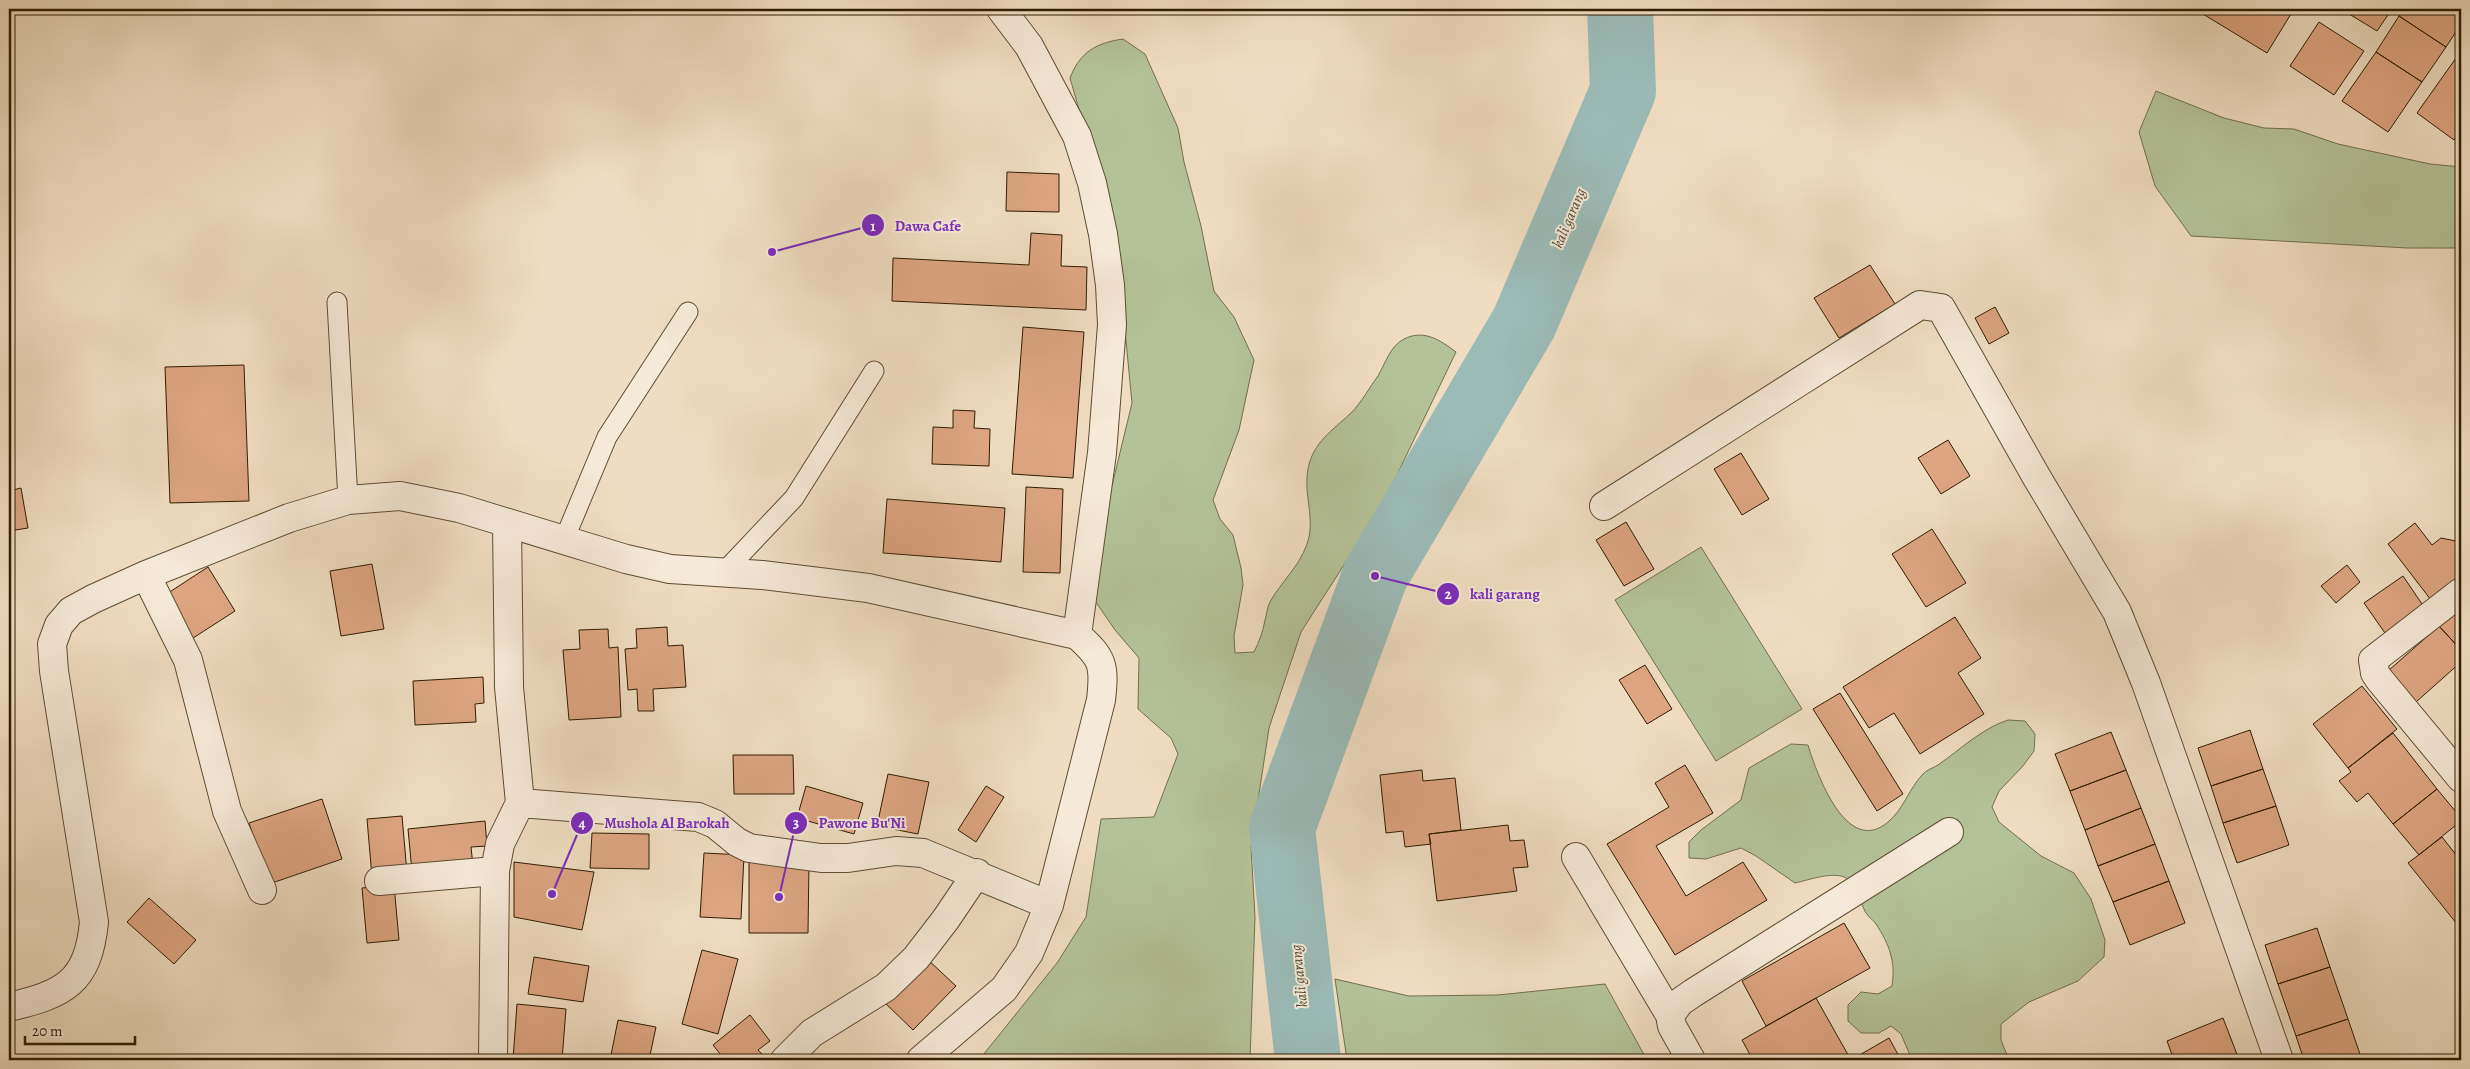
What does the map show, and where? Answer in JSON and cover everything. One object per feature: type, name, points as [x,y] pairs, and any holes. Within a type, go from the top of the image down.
[{"type":"street","points":[[1001,9],[1029,46],[1077,136],[1099,217],[1110,285],[1112,325],[1102,454],[1077,635]]},
{"type":"street","points":[[1604,506],[1920,305],[1941,308],[2036,476],[2117,612],[2146,683],[2278,1060]]},
{"type":"street","points":[[9,1007],[60,992],[82,970],[92,946],[94,922],[52,644],[59,625],[71,611],[146,575],[289,518],[348,500],[400,496],[459,508],[564,540],[670,569],[868,588],[1077,635],[1097,653],[1104,678],[1101,700],[1049,904],[1029,953],[1004,990],[922,1060]]},
{"type":"street","points":[[493,1060],[495,871],[500,844],[520,804],[509,686],[507,523]]},
{"type":"street","points":[[146,575],[188,660],[227,811],[262,890]]},
{"type":"street","points":[[2461,592],[2373,660],[2375,673],[2379,679],[2461,778]]},
{"type":"street","points":[[520,804],[698,817],[715,824],[749,848],[821,858],[848,858],[896,851],[923,853],[977,873],[1049,904]]},
{"type":"street","points":[[1670,1015],[1680,1002],[1693,993],[1949,832]]},
{"type":"street","points":[[1576,857],[1670,1015],[1672,1026],[1691,1060]]},
{"type":"street","points":[[379,881],[495,871]]},
{"type":"street","points":[[785,1060],[812,1033],[886,987],[910,964],[946,919],[977,873]]},
{"type":"lane","points":[[337,302],[348,500]]},
{"type":"lane","points":[[564,540],[607,437],[688,312]]},
{"type":"lane","points":[[723,573],[794,498],[874,371]]},
{"type":"green space","points":[[1123,39],[1145,54],[1178,128],[1214,291],[1234,317],[1254,360],[1239,430],[1213,500],[1220,519],[1233,535],[1241,568],[1243,585],[1234,636],[1235,653],[1254,652],[1262,633],[1269,604],[1304,552],[1310,525],[1307,488],[1308,469],[1314,451],[1319,444],[1359,404],[1378,376],[1391,351],[1399,342],[1411,336],[1432,337],[1456,352],[1383,504],[1301,632],[1269,728],[1251,847],[1255,917],[1250,1060],[979,1060],[1057,963],[1086,917],[1101,819],[1154,817],[1178,754],[1171,738],[1138,709],[1139,658],[1115,630],[1087,589],[1132,403],[1116,238],[1070,78],[1079,61],[1090,50],[1105,43]]},
{"type":"green space","points":[[2156,91],[2224,118],[2264,128],[2294,129],[2338,144],[2430,164],[2461,167],[2461,248],[2407,248],[2191,236],[2155,186],[2139,132]]},
{"type":"green space","points":[[1701,547],[1802,709],[1716,761],[1615,600]]},
{"type":"green space","points":[[2008,720],[2025,721],[2035,734],[2034,751],[2023,766],[1999,791],[1992,807],[1999,822],[2041,856],[2074,873],[2091,899],[2105,940],[2104,957],[2078,981],[2029,1002],[2001,1024],[2001,1040],[2009,1060],[1912,1060],[1901,1034],[1891,1026],[1879,1033],[1861,1033],[1848,1021],[1848,1005],[1861,992],[1878,994],[1892,986],[1893,977],[1892,961],[1885,939],[1865,911],[1857,889],[1852,882],[1843,876],[1836,875],[1822,876],[1795,883],[1741,848],[1706,859],[1689,858],[1689,842],[1701,830],[1741,800],[1749,768],[1791,744],[1808,745],[1826,792],[1847,821],[1859,829],[1873,830],[1893,817],[1924,773],[1980,734]]},
{"type":"green space","points":[[1335,979],[1409,996],[1498,995],[1605,984],[1647,1060],[1347,1060]]},
{"type":"building","points":[[2200,9],[2294,9],[2267,53],[2198,11]]},
{"type":"building","points":[[2341,9],[2392,9],[2377,31]]},
{"type":"building","points":[[2404,9],[2454,9],[2461,14],[2461,24],[2446,47],[2399,16]]},
{"type":"building","points":[[2399,16],[2446,47],[2422,82],[2376,52]]},
{"type":"building","points":[[2319,22],[2364,51],[2334,95],[2290,66]]},
{"type":"building","points":[[2461,51],[2461,130],[2454,140],[2417,113]]},
{"type":"building","points":[[2376,52],[2422,82],[2388,132],[2342,101]]},
{"type":"building","points":[[1007,172],[1059,174],[1059,212],[1006,211]]},
{"type":"building","points":[[1031,233],[1062,235],[1061,266],[1087,267],[1086,310],[892,301],[893,258],[1029,265]]},
{"type":"building","points":[[1870,265],[1895,304],[1839,338],[1814,298]]},
{"type":"building","points":[[1995,307],[2009,333],[1989,344],[1975,318]]},
{"type":"building","points":[[1023,327],[1084,332],[1073,478],[1012,474]]},
{"type":"building","points":[[244,365],[249,501],[170,503],[165,367]]},
{"type":"building","points":[[953,410],[975,411],[974,428],[990,429],[989,466],[932,464],[933,427],[953,428]]},
{"type":"building","points":[[1948,440],[1970,476],[1941,494],[1918,458]]},
{"type":"building","points":[[1741,453],[1769,499],[1742,515],[1714,469]]},
{"type":"building","points":[[1026,487],[1063,489],[1060,573],[1023,572]]},
{"type":"building","points":[[21,488],[28,528],[9,531],[9,491]]},
{"type":"building","points":[[887,499],[1005,508],[1001,562],[883,553]]},
{"type":"building","points":[[1626,522],[1654,569],[1624,586],[1596,540]]},
{"type":"building","points":[[2415,523],[2432,545],[2441,538],[2461,542],[2461,577],[2431,600],[2388,544]]},
{"type":"building","points":[[1932,529],[1966,583],[1926,607],[1892,554]]},
{"type":"building","points":[[372,564],[384,629],[341,636],[330,571]]},
{"type":"building","points":[[2347,565],[2360,582],[2336,603],[2321,586]]},
{"type":"building","points":[[208,567],[235,611],[190,640],[162,597]]},
{"type":"building","points":[[2403,576],[2424,607],[2385,633],[2364,603]]},
{"type":"building","points":[[2461,606],[2461,650],[2439,626]]},
{"type":"building","points":[[1955,617],[1981,658],[1958,673],[1984,714],[1920,754],[1894,713],[1869,728],[1843,687]]},
{"type":"building","points":[[2439,626],[2461,650],[2461,662],[2416,702],[2388,671]]},
{"type":"building","points":[[667,627],[668,646],[683,645],[686,687],[653,689],[654,711],[638,711],[637,689],[628,690],[625,649],[637,648],[636,629]]},
{"type":"building","points":[[608,629],[609,648],[618,647],[621,717],[569,720],[563,650],[580,649],[579,630]]},
{"type":"building","points":[[1645,665],[1672,709],[1647,724],[1619,680]]},
{"type":"building","points":[[483,677],[484,703],[475,704],[476,722],[415,725],[413,681]]},
{"type":"building","points":[[2362,686],[2397,729],[2348,768],[2313,724]]},
{"type":"building","points":[[1840,693],[1903,794],[1877,811],[1813,709]]},
{"type":"building","points":[[2250,730],[2263,769],[2211,786],[2198,748]]},
{"type":"building","points":[[2111,732],[2126,770],[2070,791],[2055,754]]},
{"type":"building","points":[[2393,733],[2437,789],[2393,824],[2368,793],[2357,802],[2339,781],[2351,772],[2348,768]]},
{"type":"building","points":[[733,755],[793,755],[794,794],[734,794]]},
{"type":"building","points":[[1685,765],[1713,813],[1656,846],[1686,896],[1743,862],[1767,900],[1675,955],[1607,844],[1669,807],[1655,783]]},
{"type":"building","points":[[2263,769],[2276,806],[2223,823],[2211,786]]},
{"type":"building","points":[[1422,770],[1423,781],[1455,778],[1461,830],[1429,834],[1431,844],[1405,847],[1403,831],[1386,833],[1380,775]]},
{"type":"building","points":[[2126,770],[2141,808],[2085,830],[2070,791]]},
{"type":"building","points":[[888,774],[929,782],[918,834],[877,826]]},
{"type":"building","points":[[806,786],[863,803],[854,834],[797,818]]},
{"type":"building","points":[[986,786],[1004,797],[976,842],[958,830]]},
{"type":"building","points":[[2437,789],[2461,818],[2461,821],[2419,855],[2393,824]]},
{"type":"building","points":[[322,799],[342,859],[269,884],[249,823]]},
{"type":"building","points":[[2276,806],[2289,845],[2237,863],[2223,823]]},
{"type":"building","points":[[2141,808],[2155,844],[2098,866],[2085,830]]},
{"type":"building","points":[[402,816],[407,873],[372,877],[367,819]]},
{"type":"building","points":[[485,821],[487,846],[471,847],[473,866],[412,872],[408,829]]},
{"type":"building","points":[[1508,825],[1510,841],[1524,840],[1528,867],[1513,868],[1517,891],[1437,901],[1429,834]]},
{"type":"building","points":[[592,833],[649,834],[649,869],[590,868]]},
{"type":"building","points":[[2442,837],[2461,861],[2461,929],[2408,863]]},
{"type":"building","points":[[2155,844],[2169,881],[2113,902],[2098,866]]},
{"type":"building","points":[[704,853],[744,855],[741,919],[700,917]]},
{"type":"building","points":[[514,862],[594,872],[582,930],[514,917]]},
{"type":"building","points":[[749,862],[809,862],[808,933],[749,933]]},
{"type":"building","points":[[2169,881],[2185,923],[2130,945],[2113,902]]},
{"type":"building","points":[[394,885],[399,940],[367,943],[362,888]]},
{"type":"building","points":[[149,898],[196,940],[174,964],[127,922]]},
{"type":"building","points":[[1844,923],[1870,968],[1766,1026],[1742,981]]},
{"type":"building","points":[[2317,928],[2330,967],[2278,984],[2265,945]]},
{"type":"building","points":[[702,950],[738,959],[718,1034],[682,1024]]},
{"type":"building","points":[[534,957],[589,966],[583,1002],[528,994]]},
{"type":"building","points":[[926,958],[956,986],[913,1030],[883,1001]]},
{"type":"building","points":[[2330,967],[2348,1019],[2296,1036],[2278,984]]},
{"type":"building","points":[[1816,998],[1851,1060],[1753,1060],[1742,1040]]},
{"type":"building","points":[[517,1004],[566,1009],[562,1060],[513,1060]]},
{"type":"building","points":[[750,1015],[770,1041],[758,1050],[763,1055],[756,1060],[725,1060],[713,1045]]},
{"type":"building","points":[[2223,1018],[2238,1057],[2230,1060],[2174,1060],[2167,1041]]},
{"type":"building","points":[[2348,1019],[2362,1060],[2304,1060],[2296,1036]]},
{"type":"building","points":[[618,1020],[656,1027],[649,1060],[610,1060]]},
{"type":"building","points":[[1889,1038],[1901,1060],[1851,1060]]},
{"type":"waterway","name":"kali garang","points":[[1308,1060],[1282,828],[1375,576],[1524,323],[1623,91],[1620,9]]},
{"type":"place","name":"Dawa Cafe","points":[[772,252]]},
{"type":"place","name":"kali garang","points":[[1375,576]]},
{"type":"place","name":"Mushola Al Barokah","points":[[552,894]]},
{"type":"place","name":"Pawone Bu'Ni","points":[[779,897]]}]
